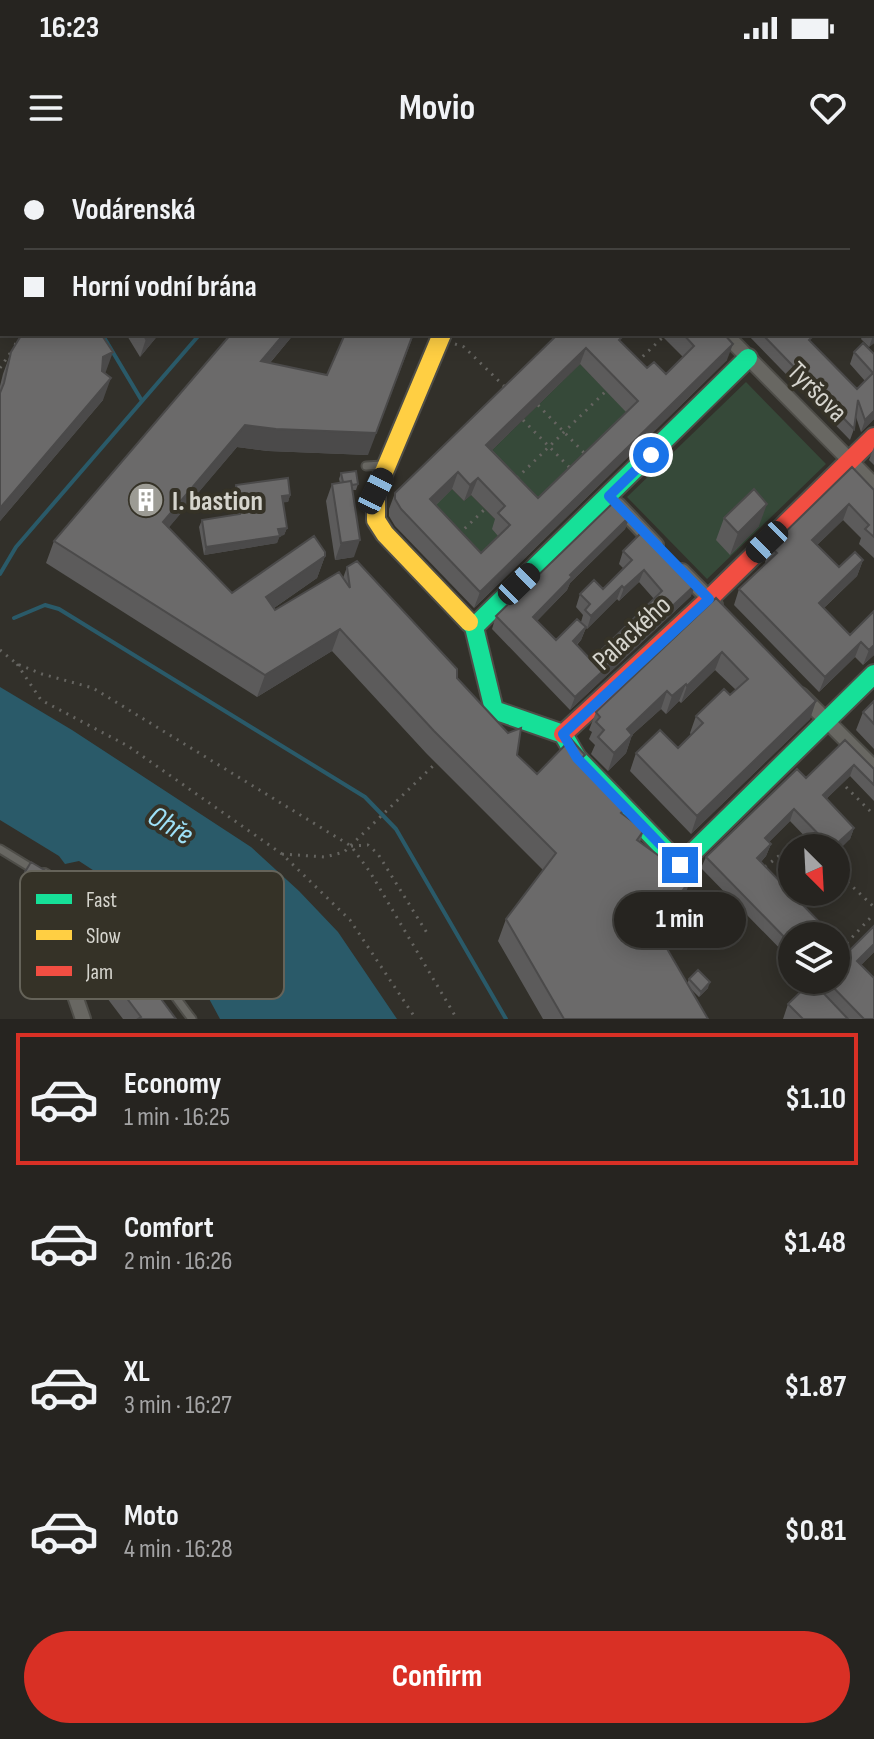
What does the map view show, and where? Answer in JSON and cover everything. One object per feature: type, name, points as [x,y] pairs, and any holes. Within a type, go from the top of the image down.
[{"type":"street","points":[[441,336],[376,491],[376,520],[385,534],[474,627],[494,710],[563,734],[577,758],[680,865],[874,674]]},
{"type":"street","name":"Tyršova","points":[[727,336],[874,485]]},
{"type":"street","points":[[474,627],[748,358]]},
{"type":"street","name":"Palackého","points":[[563,734],[709,599],[874,437]]},
{"type":"street","points":[[609,496],[664,553]]},
{"type":"street","points":[[675,564],[730,621]]},
{"type":"street","points":[[794,688],[874,768]]},
{"type":"street","points":[[76,999],[83,1019]]},
{"type":"lane","points":[[366,466],[389,465]]},
{"type":"lane","points":[[0,849],[36,871]]},
{"type":"lane","points":[[176,999],[192,1019]]},
{"type":"path","points":[[0,368],[19,336]]},
{"type":"path","points":[[441,336],[464,347],[504,386]]},
{"type":"path","points":[[636,363],[663,337]]},
{"type":"path","points":[[517,478],[606,391]]},
{"type":"path","points":[[538,405],[589,458]]},
{"type":"path","points":[[523,420],[575,472]]},
{"type":"path","points":[[459,535],[485,509]]},
{"type":"path","points":[[0,650],[17,664],[41,700],[128,746],[282,854],[350,920],[416,1019]]},
{"type":"path","points":[[17,664],[93,688],[351,846],[370,872],[457,1019]]},
{"type":"path","points":[[282,854],[325,857],[344,852],[436,763]]},
{"type":"path","points":[[846,787],[874,815]]},
{"type":"path","points":[[351,846],[368,845],[378,854],[427,933]]},
{"type":"path","points":[[764,868],[778,857]]},
{"type":"path","points":[[850,884],[874,907]]},
{"type":"path","points":[[850,939],[874,914]]},
{"type":"green space","points":[[580,364],[632,417],[532,514],[480,462]]},
{"type":"green space","points":[[746,382],[826,464],[707,579],[627,497]]},
{"type":"green space","points":[[452,489],[464,501],[471,495],[499,523],[504,542],[475,570],[424,516]]},
{"type":"water","name":"Ohře","points":[[0,687],[72,730],[251,847],[277,871],[94,871],[79,861],[65,864],[59,856],[0,820]]},
{"type":"water","points":[[284,877],[338,932],[397,1019],[220,1019],[209,999],[284,999]]},
{"type":"building","points":[[21,336],[102,336],[113,352],[103,357],[102,371],[111,378],[0,508],[0,393],[11,352]]},
{"type":"building","points":[[229,336],[282,336],[261,361],[327,375],[344,336],[412,336],[376,433],[245,425],[163,522],[232,593],[314,536],[325,556],[266,597],[275,610],[339,572],[350,588],[347,567],[357,561],[457,669],[457,678],[508,733],[521,728],[517,755],[537,774],[571,739],[585,755],[578,761],[626,808],[621,813],[644,830],[637,840],[691,879],[657,925],[652,923],[708,1019],[564,1019],[506,919],[556,853],[434,731],[340,629],[265,675],[54,541]]},
{"type":"building","points":[[556,336],[623,336],[619,340],[647,368],[654,362],[666,374],[694,346],[685,336],[726,336],[733,344],[480,592],[395,499],[395,493]],"holes":[[[586,348],[638,401],[538,498],[486,445]],[[458,472],[470,485],[478,478],[505,506],[498,513],[510,525],[481,553],[430,499]]]},
{"type":"building","points":[[764,336],[811,336],[809,340],[857,389],[873,373],[854,352],[863,343],[874,354],[874,411],[865,420],[858,400],[854,429]]},
{"type":"building","points":[[852,467],[874,490],[874,537],[865,529],[869,525],[849,504],[812,540],[839,567],[855,552],[863,560],[819,603],[850,635],[874,611],[874,645],[869,650],[861,642],[825,677],[739,589],[777,553],[770,547]]},
{"type":"building","points":[[356,471],[358,484],[343,482],[341,473]]},
{"type":"building","points":[[288,478],[290,495],[282,496],[287,528],[278,529],[280,536],[206,547],[202,520],[240,514],[236,485]]},
{"type":"building","points":[[351,481],[360,540],[341,543],[332,484]]},
{"type":"building","points":[[754,489],[767,504],[738,533],[724,518]]},
{"type":"building","points":[[615,501],[630,516],[570,575],[572,577],[533,617],[556,640],[577,619],[586,627],[573,641],[591,660],[662,591],[644,570],[591,616],[585,610],[590,604],[580,594],[594,580],[603,589],[632,560],[623,551],[644,530],[696,584],[575,697],[496,616]]},
{"type":"building","points":[[716,598],[816,701],[697,816],[636,753],[660,730],[678,748],[703,723],[696,716],[724,689],[730,695],[748,679],[722,652],[687,686],[672,696],[667,691],[627,729],[632,735],[614,753],[598,737],[604,730],[596,722],[600,717],[596,712]]},
{"type":"building","points":[[874,701],[874,724],[863,712]]},
{"type":"building","points":[[845,740],[874,769],[874,785],[854,765],[823,795],[854,828],[847,834],[818,834],[794,809],[765,838],[771,844],[757,858],[778,880],[778,906],[804,906],[819,922],[778,922],[778,931],[706,857],[797,769],[806,778]]},
{"type":"building","points":[[31,862],[46,871],[26,871]]},
{"type":"building","points":[[874,926],[874,944],[857,961],[874,978],[874,1019],[864,1019],[840,994],[850,994],[850,950]]},
{"type":"building","points":[[698,970],[710,982],[701,992],[689,979]]},
{"type":"building","points":[[798,994],[824,994],[848,1019],[803,1019],[788,1004]]},
{"type":"building","points":[[127,999],[161,999],[176,1019],[138,1019],[141,1017]]},
{"type":"waterway","points":[[103,336],[142,401]]},
{"type":"waterway","points":[[0,574],[16,547],[198,336]]},
{"type":"waterway","points":[[14,618],[45,605],[59,609],[365,797],[396,829],[506,1019]]},
{"type":"traffic: fast","points":[[474,627],[748,358]]},
{"type":"traffic: fast","points":[[469,622],[474,627],[494,710],[563,734],[577,758],[680,865],[874,674]]},
{"type":"traffic: slow","points":[[441,336],[376,491],[376,520],[385,534],[469,622]]},
{"type":"traffic: jam","points":[[563,734],[709,599],[874,437]]},
{"type":"place","name":"I. bastion","points":[[146,500]]},
{"type":"route","points":[[651,455],[609,496],[709,599],[563,734],[577,758],[680,865]]}]
